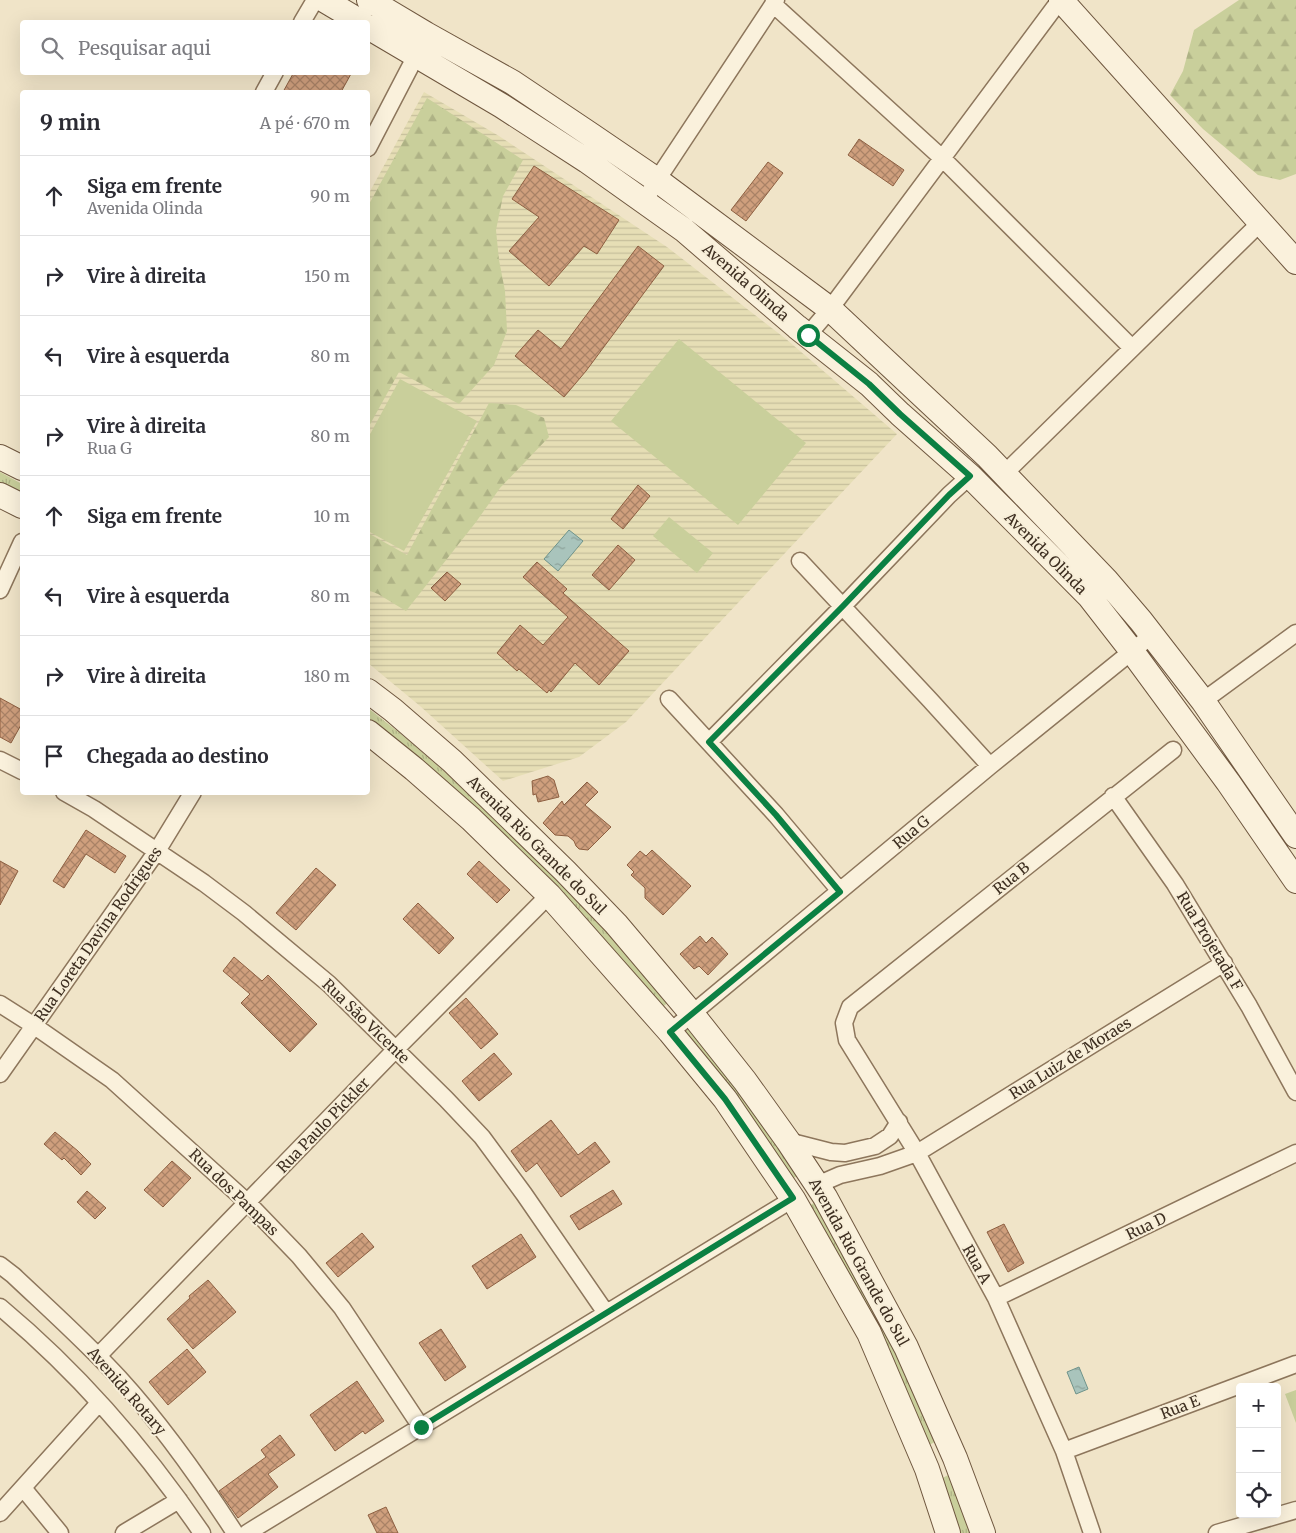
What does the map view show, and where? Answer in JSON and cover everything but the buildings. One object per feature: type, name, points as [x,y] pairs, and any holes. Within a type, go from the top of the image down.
[{"type":"street","points":[[303,20],[314,0]]},
{"type":"street","points":[[324,0],[357,20]]},
{"type":"street","name":"Avenida Olinda","points":[[369,0],[512,82],[657,180],[830,309],[959,429],[1106,580],[1203,701],[1296,836]]},
{"type":"street","points":[[808,335],[830,309],[1060,0],[1296,262]]},
{"type":"street","points":[[644,202],[774,2],[942,158],[1132,348]]},
{"type":"street","name":"Avenida Olinda","points":[[370,28],[502,106],[588,161],[684,230],[869,384],[970,476],[1088,596],[1132,650],[1228,782],[1296,881]]},
{"type":"street","points":[[370,144],[426,34]]},
{"type":"street","points":[[265,90],[273,75]]},
{"type":"street","points":[[1004,474],[1260,223]]},
{"type":"street","points":[[900,414],[918,392]]},
{"type":"street","points":[[0,457],[20,467]]},
{"type":"street","points":[[709,742],[949,495],[970,476]]},
{"type":"street","points":[[0,495],[20,505]]},
{"type":"street","points":[[0,590],[20,546]]},
{"type":"street","points":[[800,561],[990,766]]},
{"type":"street","points":[[1203,701],[1296,633]]},
{"type":"street","name":"Rua G","points":[[692,1014],[990,766],[1152,635]]},
{"type":"street","name":"Avenida Rio Grande do Sul","points":[[370,693],[452,761],[565,871],[616,924],[692,1014],[745,1081],[825,1197],[906,1346],[955,1458],[983,1533]]},
{"type":"street","points":[[669,699],[776,815],[840,892]]},
{"type":"street","name":"Avenida Rio Grande do Sul","points":[[370,734],[471,819],[549,895],[670,1032],[725,1099],[793,1198],[869,1333],[927,1469],[948,1533]]},
{"type":"street","name":"Rua B","points":[[850,1007],[1173,750]]},
{"type":"street","points":[[0,760],[20,770]]},
{"type":"street","points":[[1228,782],[1247,767]]},
{"type":"street","name":"Rua São Vicente","points":[[69,795],[94,809],[204,883],[329,984],[482,1137],[524,1194],[606,1313]]},
{"type":"street","name":"Rua Loreta Davina Rodrigues","points":[[0,1074],[158,851],[192,795]]},
{"type":"street","name":"Rua Projetada F","points":[[1113,796],[1175,884],[1224,963],[1296,1092]]},
{"type":"street","name":"Rua Paulo Pickler","points":[[98,1356],[396,1049],[549,895]]},
{"type":"street","name":"Rua Luiz de Moraes","points":[[817,1185],[840,1175],[880,1166],[917,1153],[1224,963]]},
{"type":"street","name":"Rua dos Pampas","points":[[0,1004],[112,1080],[248,1203],[299,1256],[342,1308],[421,1427]]},
{"type":"street","name":"Rua A","points":[[850,1007],[844,1023],[847,1040],[917,1153],[996,1298],[1064,1451],[1092,1533]]},
{"type":"street","points":[[670,1032],[692,1014]]},
{"type":"street","points":[[788,1141],[831,1152],[846,1153],[875,1146],[890,1136],[898,1122]]},
{"type":"street","points":[[831,1152],[838,1164],[840,1175]]},
{"type":"street","name":"Rua D","points":[[996,1298],[1296,1153]]},
{"type":"street","points":[[247,1533],[817,1185]]},
{"type":"street","name":"Avenida Rotary","points":[[0,1265],[13,1275],[98,1356],[132,1393],[203,1484],[235,1533]]},
{"type":"street","name":"Avenida Rotary","points":[[0,1307],[43,1345],[100,1403],[179,1500],[202,1533]]},
{"type":"street","name":"Rua E","points":[[1064,1451],[1296,1364]]},
{"type":"street","points":[[0,1513],[100,1403]]},
{"type":"street","points":[[927,1469],[955,1458]]},
{"type":"street","points":[[23,1488],[60,1533]]},
{"type":"street","points":[[124,1533],[179,1500]]},
{"type":"street","points":[[1217,1533],[1296,1510]]},
{"type":"shaded area","points":[[424,92],[499,136],[667,247],[786,339],[897,434],[626,722],[579,757],[503,781],[420,706],[370,665],[370,191]]},
{"type":"green space","points":[[1239,0],[1296,0],[1296,174],[1280,180],[1258,175],[1203,129],[1170,95],[1183,71],[1194,30]]},
{"type":"green space","points":[[427,98],[523,160],[503,196],[496,230],[505,291],[507,331],[494,365],[459,404],[399,372],[370,424],[370,202]]},
{"type":"green space","points":[[679,339],[806,443],[738,525],[611,421]]},
{"type":"green space","points":[[400,379],[477,421],[404,551],[370,532],[370,434]]},
{"type":"green space","points":[[489,403],[516,405],[544,418],[549,437],[500,488],[476,522],[406,611],[370,591],[370,534],[407,555]]},
{"type":"green space","points":[[0,472],[20,483],[20,493],[0,482]]},
{"type":"green space","points":[[669,517],[713,553],[697,573],[653,536]]},
{"type":"green space","points":[[370,710],[468,792],[591,912],[668,1002],[660,1010],[370,724]]},
{"type":"green space","points":[[691,1027],[750,1106],[797,1176],[789,1181],[683,1033]]},
{"type":"green space","points":[[817,1201],[857,1270],[939,1440],[929,1445],[807,1207]]},
{"type":"green space","points":[[1296,1390],[1296,1423],[1285,1394]]},
{"type":"green space","points":[[950,1474],[971,1533],[957,1533],[939,1480]]},
{"type":"water","points":[[569,530],[583,541],[558,571],[544,559]]},
{"type":"water","points":[[1079,1367],[1088,1389],[1076,1394],[1067,1372]]},
{"type":"route","points":[[421,1427],[793,1198],[725,1099],[670,1032],[840,892],[776,815],[709,742],[949,495],[970,476],[869,384],[808,335]]}]
